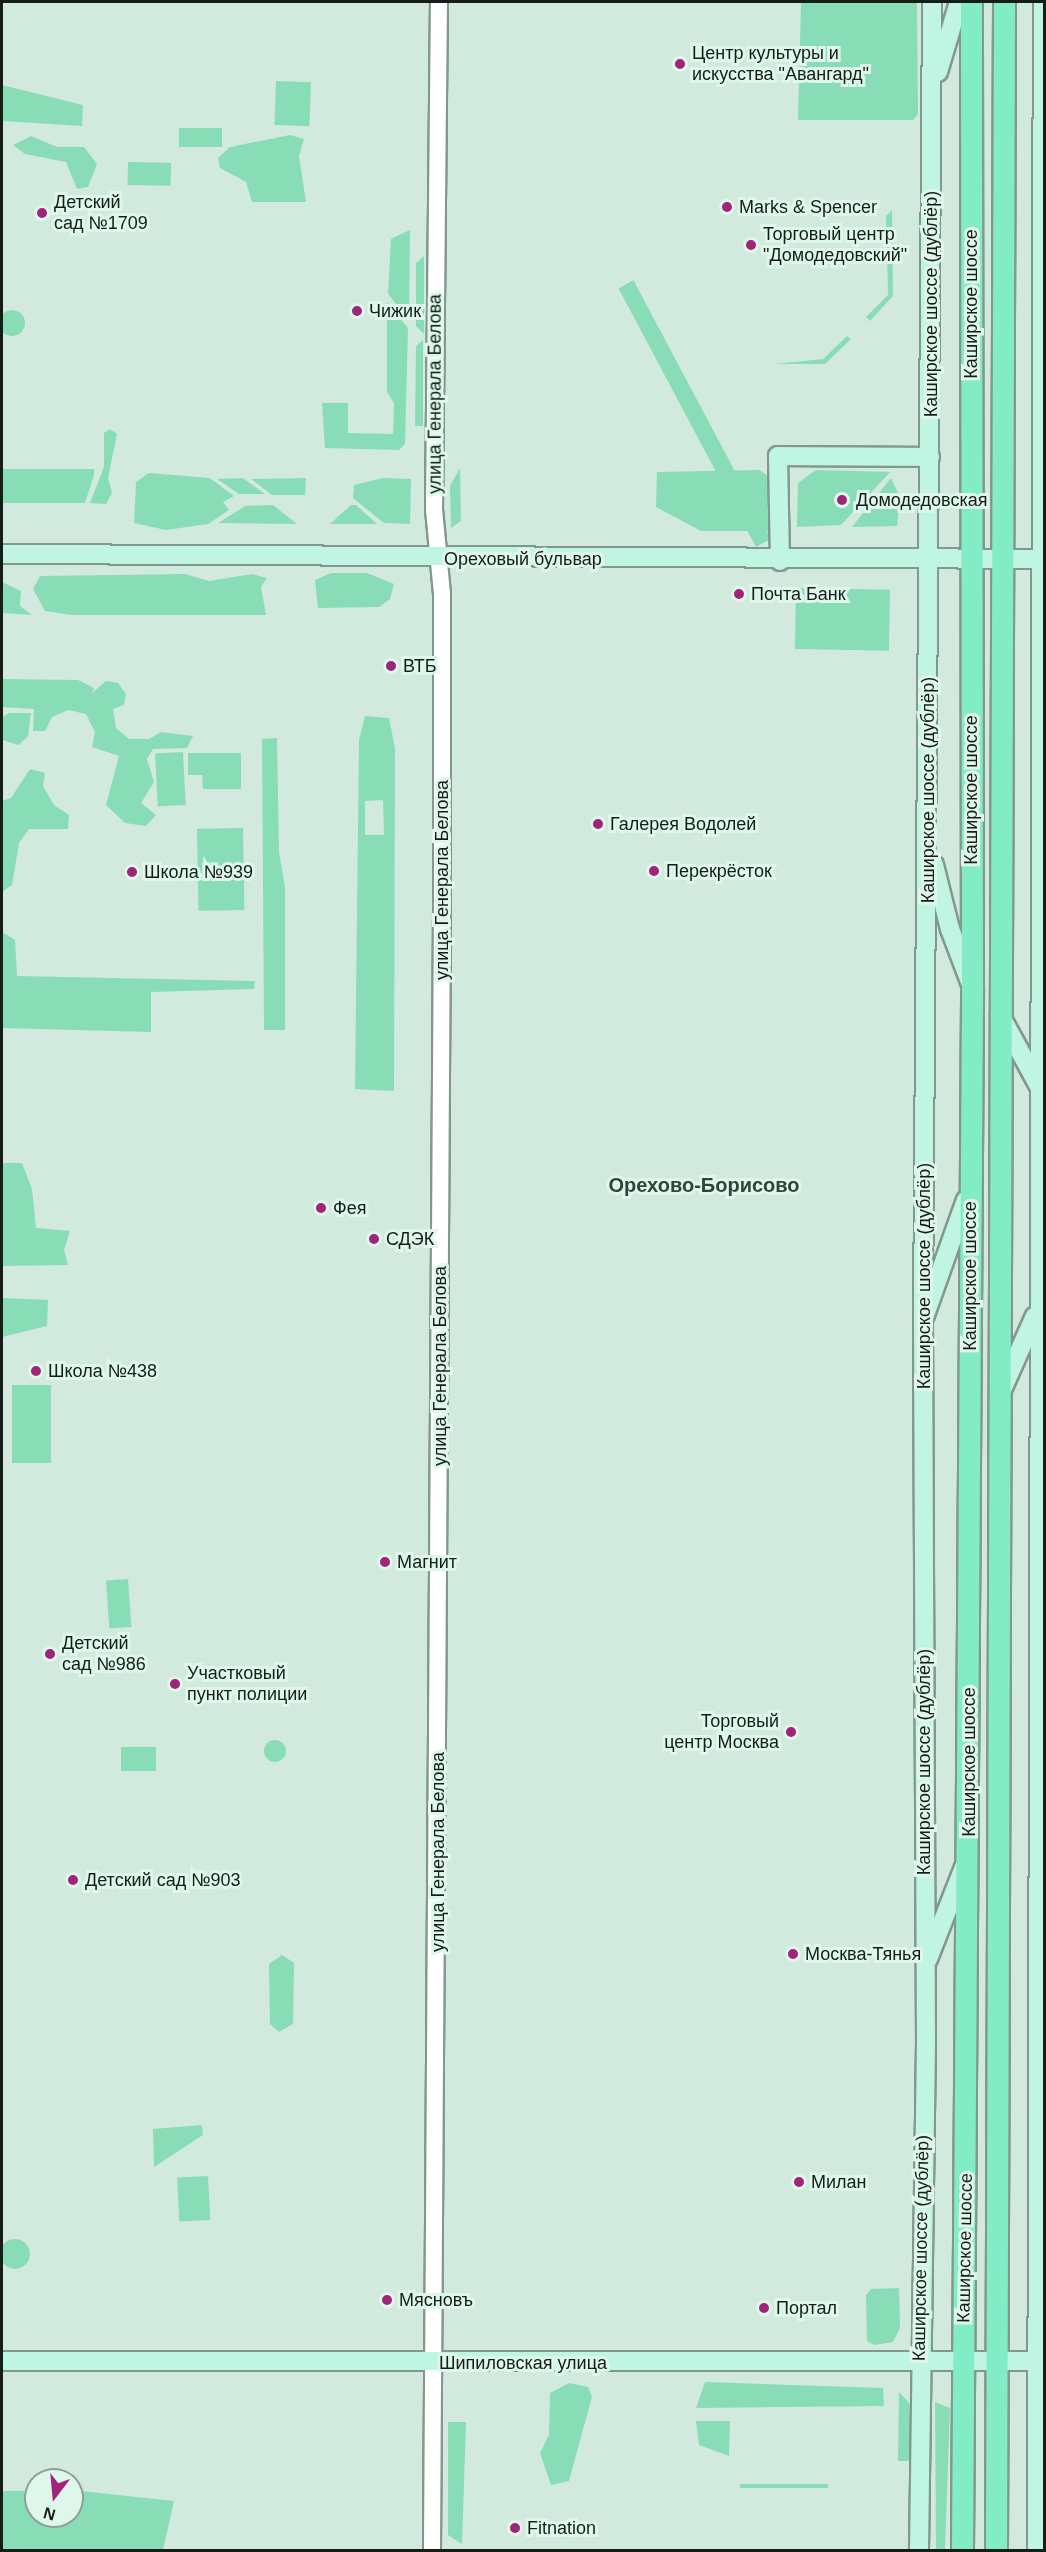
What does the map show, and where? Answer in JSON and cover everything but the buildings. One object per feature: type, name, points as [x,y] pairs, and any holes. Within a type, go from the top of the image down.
[{"type":"main road","name":"Каширское шоссе (дублёр)","points":[[919,2550],[924,1970],[923,1319],[930,560],[932,2]]},
{"type":"main road","points":[[932,89],[959,2]]},
{"type":"main road","name":"Каширское шоссе","points":[[962,2550],[969,1854],[972,987],[971,2]]},
{"type":"main road","name":"Каширское шоссе","points":[[996,2550],[996,1403],[1004,2]]},
{"type":"main road","points":[[1038,2],[1042,25]]},
{"type":"main road","points":[[1037,2550],[1040,2361],[1040,1302],[1044,559],[1042,2]]},
{"type":"main road","points":[[780,561],[778,456],[930,457]]},
{"type":"main road","name":"Ореховый бульвар","points":[[2,554],[780,561],[1044,559]]},
{"type":"main road","points":[[927,834],[950,929],[972,987]]},
{"type":"main road","points":[[998,1012],[1041,1090]]},
{"type":"main road","points":[[923,1319],[947,1264],[971,1185]]},
{"type":"main road","points":[[996,1403],[1040,1302]]},
{"type":"main road","points":[[924,1970],[969,1854]]},
{"type":"main road","name":"Шипиловская улица","points":[[2,2361],[436,2363],[1040,2361]]},
{"type":"main road","points":[[1026,2550],[1037,2526]]},
{"type":"street","name":"улица Генерала Белова","points":[[432,2550],[436,2363],[440,559],[434,510],[439,2]]},
{"type":"green space","points":[[801,2],[917,2],[918,114],[913,120],[798,120]]},
{"type":"green space","points":[[276,81],[311,82],[309,126],[274,125]]},
{"type":"green space","points":[[2,85],[83,105],[82,126],[2,121]]},
{"type":"green space","points":[[179,128],[222,128],[222,147],[179,147]]},
{"type":"green space","points":[[290,135],[304,139],[299,156],[306,202],[252,202],[246,182],[220,168],[218,158],[230,147]]},
{"type":"green space","points":[[31,136],[57,147],[84,147],[97,164],[88,187],[77,189],[66,162],[25,154],[13,145]]},
{"type":"green space","points":[[128,162],[171,163],[171,186],[128,185]]},
{"type":"green space","points":[[892,210],[893,296],[870,321],[866,317],[888,295],[886,216]]},
{"type":"green space","points":[[410,230],[409,320],[388,294],[391,239]]},
{"type":"green space","points":[[424,256],[424,334],[416,326],[416,263]]},
{"type":"green space","points":[[633,280],[771,539],[756,547],[618,288]]},
{"type":"green space","points":[[387,302],[408,328],[405,444],[399,450],[325,448],[322,403],[348,403],[348,433],[393,434],[394,403],[387,392]]},
{"type":"green space","points":[[12,310],[21,314],[25,323],[21,332],[12,336],[3,332],[-1,323],[3,314]]},
{"type":"green space","points":[[847,336],[851,339],[825,364],[774,364],[823,359]]},
{"type":"green space","points":[[423,340],[423,426],[415,426],[416,346]]},
{"type":"green space","points":[[110,429],[117,434],[108,478],[112,493],[106,504],[90,503],[104,467],[104,433]]},
{"type":"green space","points":[[460,468],[461,521],[451,528],[450,486]]},
{"type":"green space","points":[[2,469],[94,469],[94,475],[85,503],[2,503]]},
{"type":"green space","points":[[759,470],[771,478],[772,531],[701,531],[656,507],[657,472]]},
{"type":"green space","points":[[816,470],[890,472],[841,525],[797,527],[798,483]]},
{"type":"green space","points":[[149,473],[210,478],[234,496],[223,502],[229,510],[208,524],[166,530],[134,523],[136,482]]},
{"type":"green space","points":[[243,478],[265,494],[239,494],[217,479]]},
{"type":"green space","points":[[306,478],[305,495],[272,495],[251,479]]},
{"type":"green space","points":[[383,478],[411,479],[410,524],[384,523],[353,498],[354,485]]},
{"type":"green space","points":[[891,478],[900,497],[897,526],[852,527]]},
{"type":"green space","points":[[273,505],[297,524],[218,523],[245,506]]},
{"type":"green space","points":[[351,505],[356,505],[377,524],[330,524]]},
{"type":"green space","points":[[331,573],[367,573],[394,584],[390,599],[379,607],[318,608],[315,580]]},
{"type":"green space","points":[[185,574],[209,581],[252,574],[267,578],[261,587],[266,615],[72,615],[45,611],[33,589],[40,576]]},
{"type":"green space","points":[[2,582],[21,591],[20,606],[32,615],[2,613]]},
{"type":"green space","points":[[796,588],[890,590],[889,651],[795,649]]},
{"type":"green space","points":[[2,679],[78,680],[94,688],[92,693],[106,681],[118,683],[126,694],[124,705],[113,709],[116,728],[129,739],[149,739],[161,732],[193,736],[187,748],[153,749],[147,759],[154,782],[141,803],[156,815],[146,826],[125,823],[106,805],[119,756],[92,747],[95,732],[86,714],[68,710],[52,717],[45,731],[33,731],[34,709],[2,707]]},
{"type":"green space","points":[[9,713],[31,713],[28,736],[19,745],[2,740],[2,717]]},
{"type":"green space","points":[[365,716],[389,718],[395,748],[394,1091],[355,1089],[359,740]],"holes":[[[383,800],[384,835],[365,835],[365,801]]]},
{"type":"green space","points":[[277,738],[279,852],[285,887],[285,1030],[264,1030],[262,739]]},
{"type":"green space","points":[[183,752],[186,805],[158,806],[155,753]]},
{"type":"green space","points":[[188,753],[241,753],[241,789],[203,789],[202,775],[188,775]]},
{"type":"green space","points":[[30,769],[45,773],[43,786],[54,805],[69,815],[68,829],[29,829],[19,843],[12,885],[2,892],[2,801],[11,798]]},
{"type":"green space","points":[[243,828],[244,910],[198,911],[197,829]]},
{"type":"green space","points":[[2,932],[15,940],[17,976],[255,981],[254,989],[151,992],[151,1032],[2,1028]]},
{"type":"green space","points":[[2,1163],[22,1163],[32,1189],[36,1228],[70,1231],[64,1250],[68,1265],[3,1266]]},
{"type":"green space","points":[[2,1298],[48,1300],[47,1326],[2,1337]]},
{"type":"green space","points":[[12,1385],[51,1385],[51,1463],[12,1463]]},
{"type":"green space","points":[[128,1579],[131,1627],[109,1628],[106,1581]]},
{"type":"green space","points":[[275,1740],[283,1743],[286,1751],[283,1759],[275,1762],[267,1759],[264,1751],[267,1743]]},
{"type":"green space","points":[[121,1747],[156,1747],[156,1771],[121,1771]]},
{"type":"green space","points":[[282,1955],[294,1963],[293,2024],[279,2032],[270,2024],[269,1964]]},
{"type":"green space","points":[[202,2125],[203,2135],[154,2167],[153,2129]]},
{"type":"green space","points":[[208,2176],[210,2220],[179,2222],[177,2178]]},
{"type":"green space","points":[[15,2239],[21,2240],[29,2248],[29,2260],[21,2268],[15,2269],[9,2268],[1,2260],[0,2254],[1,2248],[9,2240]]},
{"type":"green space","points":[[899,2288],[900,2328],[893,2342],[874,2345],[867,2341],[866,2295],[871,2289]]},
{"type":"green space","points":[[705,2382],[883,2388],[884,2406],[696,2408]]},
{"type":"green space","points":[[569,2383],[588,2387],[592,2397],[569,2481],[551,2485],[540,2453],[549,2435],[550,2393]]},
{"type":"green space","points":[[899,2392],[910,2404],[910,2461],[898,2461]]},
{"type":"green space","points":[[935,2402],[950,2408],[945,2550],[936,2550]]},
{"type":"green space","points":[[696,2421],[730,2421],[729,2456],[699,2445]]},
{"type":"green space","points":[[448,2422],[466,2422],[462,2544],[448,2535]]},
{"type":"green space","points":[[740,2484],[828,2484],[828,2488],[740,2488]]},
{"type":"green space","points":[[2,2491],[24,2491],[24,2528],[84,2528],[84,2491],[174,2501],[163,2550],[2,2550]]},
{"type":"place","name":"Центр культуры и искусства \"Авангард\"","points":[[680,64]]},
{"type":"place","name":"Marks & Spencer","points":[[727,207]]},
{"type":"place","name":"Детский сад №1709","points":[[42,213]]},
{"type":"place","name":"Торговый центр \"Домодедовский\"","points":[[751,245]]},
{"type":"place","name":"Чижик","points":[[357,311]]},
{"type":"place","name":"Домодедовская","points":[[842,500]]},
{"type":"place","name":"Почта Банк","points":[[739,594]]},
{"type":"place","name":"ВТБ","points":[[391,666]]},
{"type":"place","name":"Галерея Водолей","points":[[598,824]]},
{"type":"place","name":"Перекрёсток","points":[[654,871]]},
{"type":"place","name":"Школа №939","points":[[132,872]]},
{"type":"place","name":"Фея","points":[[321,1208]]},
{"type":"place","name":"СДЭК","points":[[374,1239]]},
{"type":"place","name":"Школа №438","points":[[36,1371]]},
{"type":"place","name":"Магнит","points":[[385,1562]]},
{"type":"place","name":"Детский сад №986","points":[[50,1654]]},
{"type":"place","name":"Участковый пункт полиции","points":[[175,1684]]},
{"type":"place","name":"Торговый центр Москва","points":[[791,1732]]},
{"type":"place","name":"Детский сад №903","points":[[73,1880]]},
{"type":"place","name":"Москва-Тянья","points":[[793,1954]]},
{"type":"place","name":"Милан","points":[[799,2182]]},
{"type":"place","name":"Мясновъ","points":[[387,2300]]},
{"type":"place","name":"Портал","points":[[764,2308]]},
{"type":"place","name":"Fitnation","points":[[515,2528]]},
{"type":"district","name":"Орехово-Борисово","points":[[704,1185]]}]
